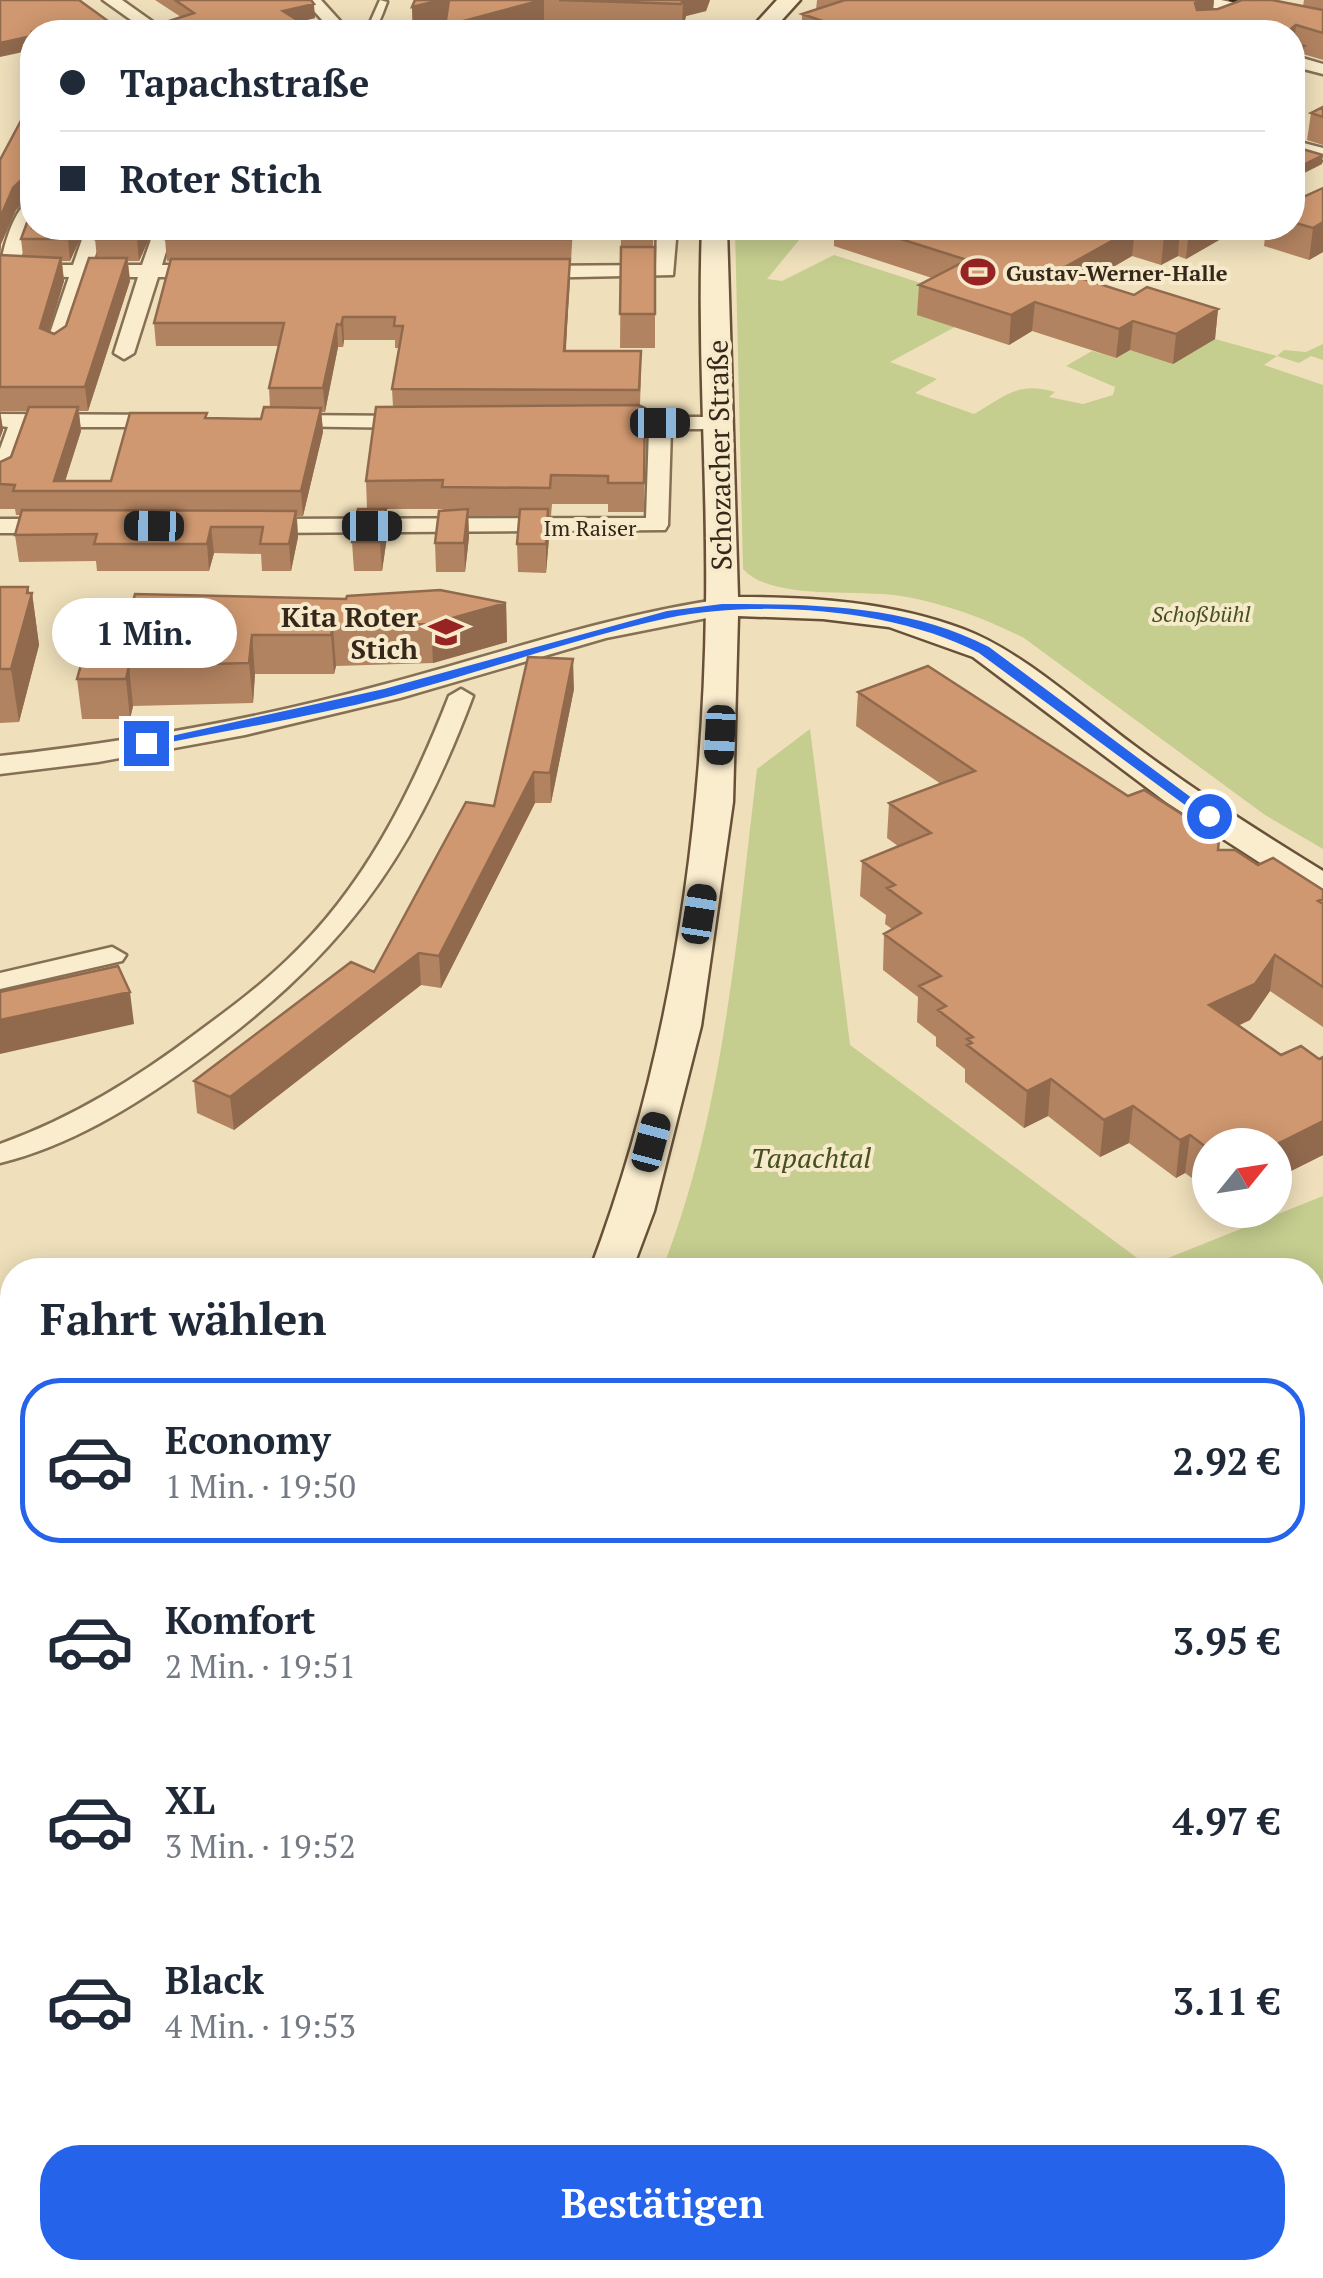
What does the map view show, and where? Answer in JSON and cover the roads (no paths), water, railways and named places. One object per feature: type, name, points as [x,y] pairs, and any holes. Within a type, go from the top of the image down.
[{"type":"main road","points":[[774,20],[789,0]]},
{"type":"main road","name":"Schozacher Straße","points":[[615,1258],[633,1210],[682,1026],[716,802],[722,608],[714,240]]},
{"type":"main road","points":[[722,608],[845,611],[902,620],[955,635],[984,650],[1263,862],[1323,888]]},
{"type":"street","points":[[111,0],[141,20]]},
{"type":"street","points":[[312,0],[331,20]]},
{"type":"street","points":[[1194,0],[1292,20]]},
{"type":"street","points":[[1216,0],[1244,9]]},
{"type":"street","points":[[1225,20],[1244,9]]},
{"type":"street","points":[[20,233],[2,276],[223,270]]},
{"type":"street","points":[[55,348],[91,240]]},
{"type":"street","points":[[124,353],[160,240]]},
{"type":"street","points":[[511,272],[666,271],[667,240]]},
{"type":"street","points":[[0,480],[11,420],[185,421]]},
{"type":"street","points":[[258,421],[438,422]]},
{"type":"street","points":[[624,422],[720,423]]},
{"type":"street","name":"Im Raiser","points":[[233,526],[650,526],[660,520],[660,423]]},
{"type":"street","points":[[0,526],[86,526]]},
{"type":"street","points":[[0,765],[282,717],[386,693],[658,617],[722,608]]},
{"type":"street","points":[[0,1154],[89,1118],[158,1078],[266,995],[306,957],[354,901],[417,803],[462,696]]},
{"type":"street","points":[[0,981],[112,955]]},
{"type":"tram line","points":[[1230,0],[1323,20]]},
{"type":"place","name":"Gustav-Werner-Halle","points":[[978,272]]},
{"type":"place","name":"Kita Roter Stich","points":[[446,632]]},
{"type":"park label","name":"Schoßbühl","points":[[1201,613]]},
{"type":"park label","name":"Tapachtal","points":[[811,1157]]}]
